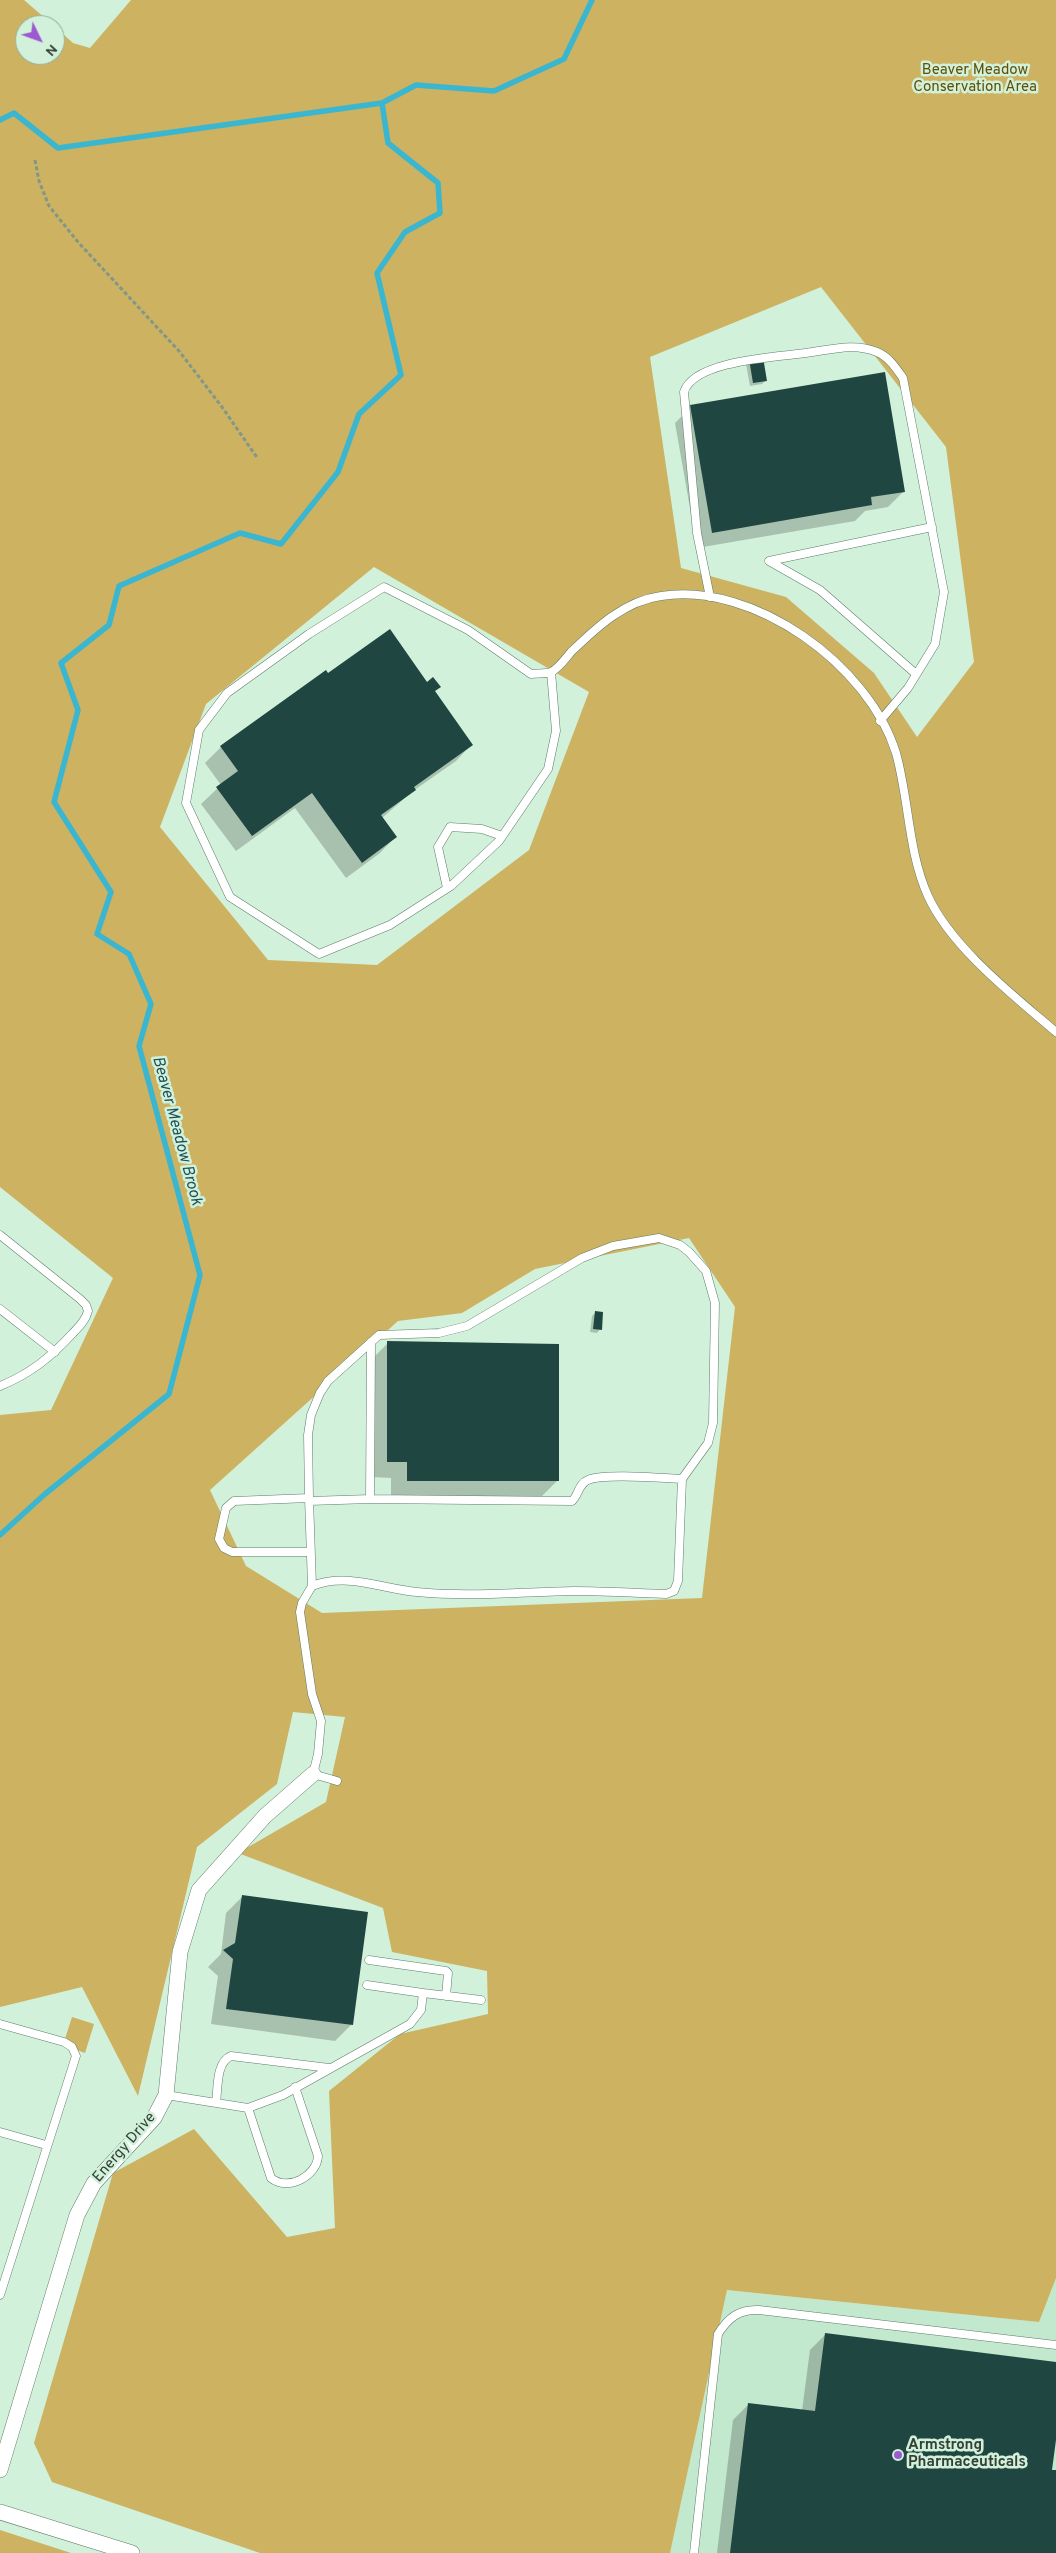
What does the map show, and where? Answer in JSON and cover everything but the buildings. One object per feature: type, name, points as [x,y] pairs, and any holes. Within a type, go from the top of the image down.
[{"type":"street","name":"Energy Drive","points":[[0,2470],[77,2215],[94,2183],[154,2118],[166,2095],[178,1964],[195,1898],[205,1882],[265,1816],[313,1774]]},
{"type":"street","points":[[0,2512],[132,2553]]},
{"type":"lane","points":[[710,597],[697,533],[684,392],[686,387],[706,372],[745,359],[850,346],[877,352],[893,362],[904,378],[944,592],[935,644],[916,674],[880,721]]},
{"type":"lane","points":[[916,674],[820,590],[769,561],[932,527]]},
{"type":"lane","points":[[551,672],[556,731],[548,769],[502,836],[447,888],[390,925],[319,954],[230,897],[186,803],[199,730],[227,693],[309,634],[384,587],[468,630],[531,674],[551,672],[602,622],[628,608],[660,596],[710,597],[735,601],[777,620],[810,640],[840,667],[873,706],[895,751],[917,858],[928,897],[953,935],[999,982],[1056,1032]]},
{"type":"lane","points":[[447,888],[438,847],[450,827],[482,829],[502,836]]},
{"type":"lane","points":[[0,1234],[86,1305],[88,1311],[86,1319],[55,1352],[26,1375],[0,1386]]},
{"type":"lane","points":[[312,1586],[329,1581],[348,1580],[417,1592],[670,1593],[676,1587],[678,1581],[682,1478],[708,1442],[712,1432],[716,1314],[713,1291],[701,1262],[680,1245],[659,1238],[613,1246],[582,1258],[467,1326],[439,1333],[384,1334],[371,1342],[328,1381],[316,1400],[309,1429],[312,1586],[302,1603],[300,1612],[312,1694],[321,1721],[318,1754],[313,1774],[336,1781]]},
{"type":"lane","points":[[0,1309],[55,1352]]},
{"type":"lane","points":[[370,1499],[371,1342]]},
{"type":"lane","points":[[310,1552],[232,1552],[224,1548],[219,1539],[226,1508],[234,1501],[309,1499],[572,1501],[580,1486],[588,1479],[625,1476],[682,1478]]},
{"type":"lane","points":[[369,1960],[446,1971],[448,1974],[446,1996]]},
{"type":"lane","points":[[367,1984],[480,2000]]},
{"type":"lane","points":[[166,2095],[248,2108],[283,2095],[410,2024],[421,2010],[423,1993]]},
{"type":"lane","points":[[0,2024],[64,2042],[74,2051],[75,2060],[46,2145],[0,2295]]},
{"type":"lane","points":[[216,2103],[221,2066],[226,2058],[231,2056],[330,2068]]},
{"type":"lane","points":[[248,2108],[271,2178],[286,2184],[309,2176],[317,2164],[318,2156],[295,2087]]},
{"type":"lane","points":[[0,2132],[46,2145]]},
{"type":"lane","points":[[694,2553],[718,2334],[733,2316],[747,2310],[769,2311],[1056,2345]]},
{"type":"path","points":[[35,160],[39,181],[49,206],[78,242],[179,351],[222,407],[258,459]]},
{"type":"shaded area","name":"Armstrong Pharmaceuticals","points":[[1056,2278],[1056,2553],[670,2553],[727,2290],[1039,2322]]},
{"type":"green space","name":"Beaver Meadow Conservation Area","points":[[0,0],[24,0],[41,15],[15,15],[15,65],[65,65],[65,36],[73,43],[90,48],[131,0],[1056,0],[1056,2278],[1039,2322],[727,2290],[670,2553],[260,2553],[52,2482],[34,2443],[113,2173],[194,2129],[287,2237],[335,2228],[329,2091],[400,2034],[488,2014],[487,1971],[392,1952],[383,1908],[238,1853],[326,1802],[345,1717],[293,1712],[277,1784],[197,1847],[138,2096],[82,1987],[0,2007],[0,1415],[51,1410],[113,1278],[0,1187]],"holes":[[[821,287],[946,447],[974,662],[917,737],[874,673],[786,597],[681,568],[650,357]],[[374,567],[589,692],[529,850],[377,965],[268,960],[160,827],[206,704]],[[689,1238],[735,1307],[702,1598],[322,1613],[246,1566],[210,1490],[398,1321],[462,1313],[535,1269]]]},
{"type":"green space","points":[[72,2017],[94,2024],[85,2053],[63,2045]]},
{"type":"green space","points":[[0,2530],[71,2553],[0,2553]]},
{"type":"waterway","name":"Beaver Meadow Brook","points":[[0,1535],[45,1494],[169,1394],[200,1275],[139,1046],[151,1004],[129,954],[97,934],[111,892],[54,802],[78,710],[61,663],[109,625],[119,586],[240,533],[281,544],[338,472],[359,414],[401,375],[377,273],[405,232],[440,213],[438,183],[388,143],[382,103],[416,85],[494,91],[564,59],[592,0]]},
{"type":"waterway","points":[[0,120],[14,113],[58,148],[382,103]]},
{"type":"place","name":"Armstrong Pharmaceuticals","points":[[898,2455]]}]
